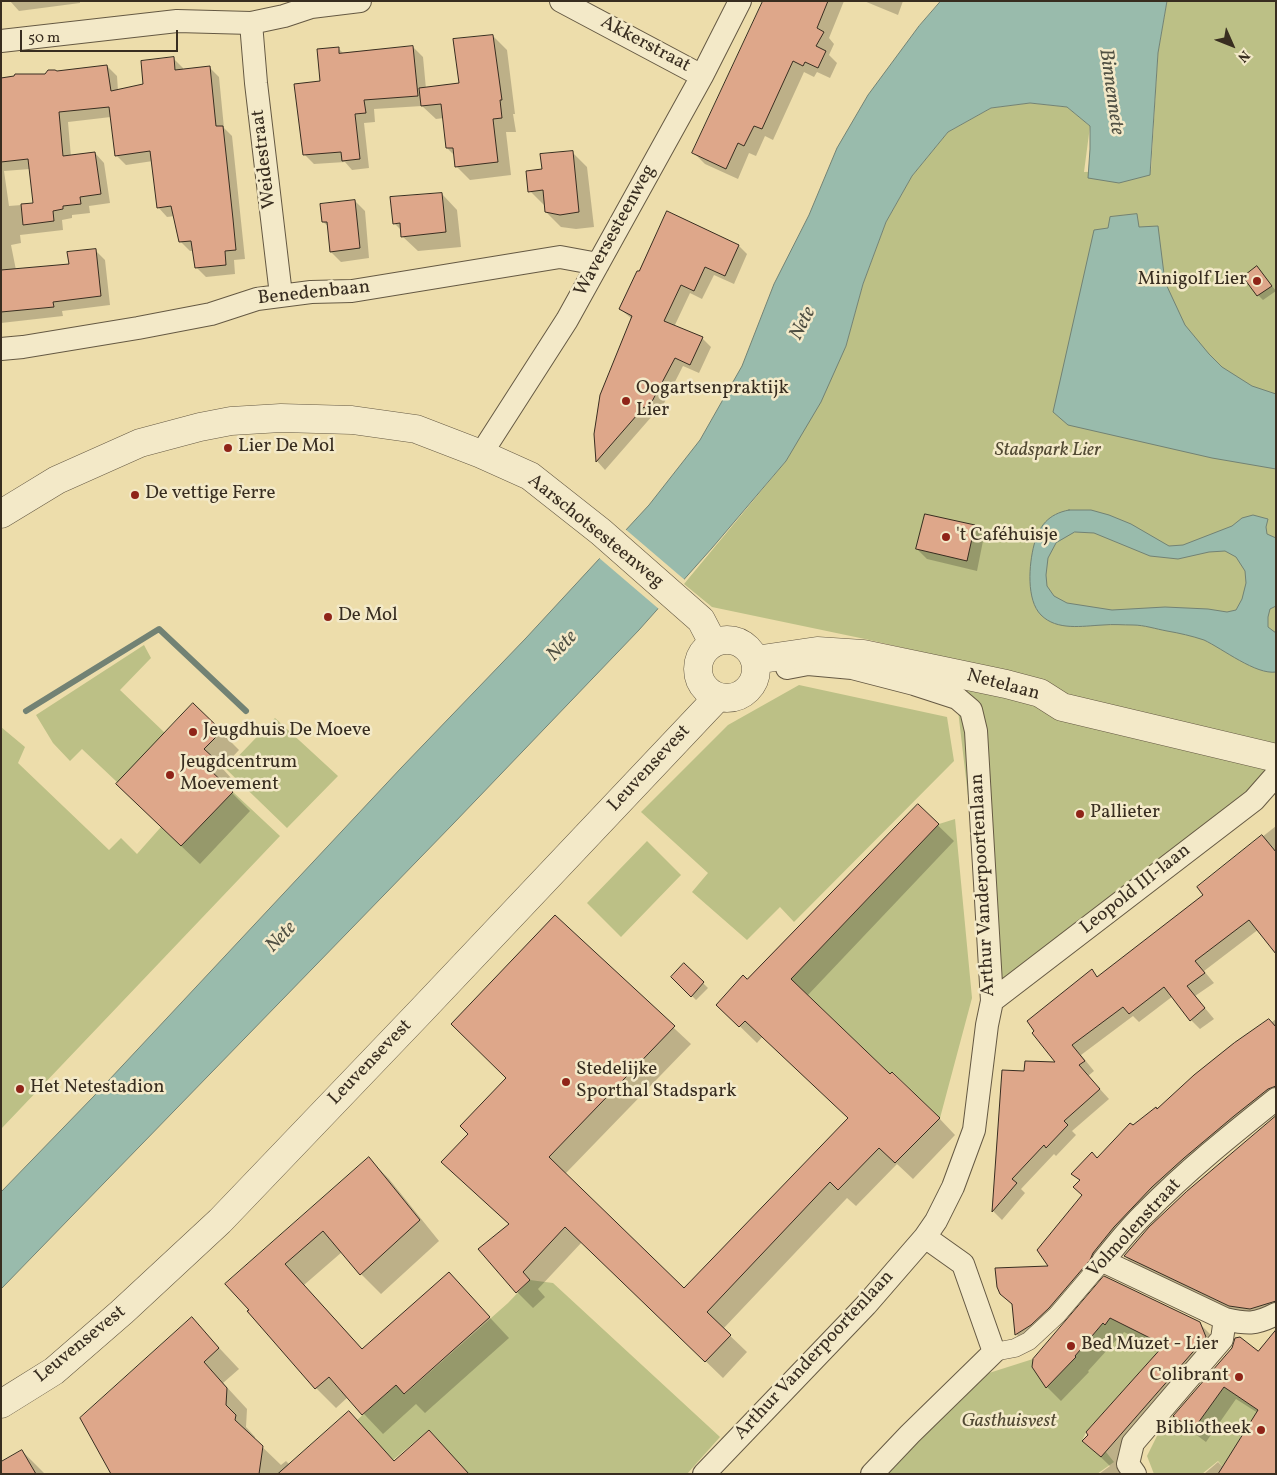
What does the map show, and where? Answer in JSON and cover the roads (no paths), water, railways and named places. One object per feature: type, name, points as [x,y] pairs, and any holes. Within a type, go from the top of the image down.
[{"type":"street","points":[[1,41],[176,21],[251,22],[284,16],[311,7],[360,1]]},
{"type":"street","name":"Akkerstraat","points":[[561,1],[702,76]]},
{"type":"street","name":"Waversesteenweg","points":[[481,454],[567,320],[702,76],[740,1]]},
{"type":"street","name":"Weidestraat","points":[[251,22],[256,83],[281,295]]},
{"type":"street","name":"Benedenbaan","points":[[1,349],[23,347],[193,318],[257,299],[281,295],[352,291],[560,257],[598,264]]},
{"type":"street","name":"Aarschotsesteenweg","points":[[1,514],[57,480],[125,449],[172,434],[231,421],[281,418],[352,420],[416,429],[481,454],[530,476],[601,532],[701,620],[713,643]]},
{"type":"street","points":[[723,640],[733,640],[741,643],[748,649],[756,667],[752,685],[736,698],[718,697],[706,690],[701,682],[698,670],[699,660],[707,648],[713,643],[723,640]]},
{"type":"street","name":"Netelaan","points":[[756,667],[817,651],[863,654],[1006,684],[1040,693],[1062,706],[1276,758]]},
{"type":"street","name":"Netelaan","points":[[756,667],[808,664],[852,668],[914,684],[957,698],[971,710],[976,731]]},
{"type":"street","name":"Leuvensevest","points":[[1,1404],[54,1371],[122,1312],[220,1220],[422,1011],[718,697]]},
{"type":"street","name":"Arthur Vanderpoortenlaan","points":[[704,1474],[866,1305],[925,1237],[936,1221],[953,1187],[974,1130],[992,1000],[976,731]]},
{"type":"street","name":"Leopold III-laan","points":[[992,1000],[1254,800],[1276,775]]},
{"type":"street","name":"Volmolenstraat","points":[[994,1352],[1015,1348],[1029,1341],[1057,1315],[1145,1213],[1172,1186],[1276,1099]]},
{"type":"street","points":[[872,1474],[994,1352],[963,1264],[925,1237]]},
{"type":"street","points":[[1103,1261],[1225,1319],[1246,1324],[1263,1321],[1276,1314]]},
{"type":"street","points":[[1135,1474],[1128,1464],[1134,1443],[1222,1338],[1225,1319]]},
{"type":"water","points":[[941,1],[1167,1],[1158,53],[1150,175],[1119,183],[1088,178],[1090,126],[1067,107],[1030,103],[991,108],[948,132],[912,176],[886,222],[863,284],[846,346],[821,402],[786,461],[639,630],[1,1289],[1,1192],[526,638],[649,505],[700,440],[742,366],[774,284],[809,215],[837,148],[868,95],[919,26]]},
{"type":"water","points":[[1137,214],[1139,227],[1158,226],[1165,282],[1185,325],[1222,367],[1252,386],[1276,394],[1276,469],[1212,458],[1068,425],[1053,412],[1094,230],[1108,228],[1110,217]]},
{"type":"water","points":[[1069,510],[1091,510],[1109,515],[1131,524],[1169,546],[1183,545],[1232,526],[1242,518],[1253,515],[1268,519],[1267,534],[1276,538],[1276,606],[1270,609],[1268,627],[1276,633],[1276,672],[1259,670],[1249,666],[1204,640],[1146,626],[1070,626],[1047,620],[1036,608],[1033,600],[1030,582],[1032,553],[1036,538],[1042,527],[1055,514]],"holes":[[[1075,532],[1094,533],[1150,556],[1178,559],[1209,552],[1225,551],[1236,557],[1245,571],[1246,583],[1242,599],[1236,610],[1227,612],[1165,607],[1112,610],[1067,603],[1054,596],[1047,586],[1048,558],[1056,543]]]},
{"type":"waterway","points":[[26,711],[159,629],[246,711]]},
{"type":"place","name":"Minigolf Lier","points":[[1257,281]]},
{"type":"place","name":"Oogartsenpraktijk Lier","points":[[626,401]]},
{"type":"place","name":"Lier De Mol","points":[[228,448]]},
{"type":"place","name":"De vettige Ferre","points":[[135,495]]},
{"type":"place","name":"'t Caféhuisje","points":[[946,537]]},
{"type":"place","name":"De Mol","points":[[328,617]]},
{"type":"place","name":"Jeugdhuis De Moeve","points":[[193,732]]},
{"type":"place","name":"Jeugdcentrum Moevement","points":[[170,775]]},
{"type":"place","name":"Pallieter","points":[[1080,814]]},
{"type":"place","name":"Stedelijke Sporthal Stadspark","points":[[566,1082]]},
{"type":"place","name":"Het Netestadion","points":[[20,1089]]},
{"type":"place","name":"Bed Muzet - Lier","points":[[1071,1346]]},
{"type":"place","name":"Colibrant","points":[[1239,1377]]},
{"type":"place","name":"Bibliotheek","points":[[1261,1430]]},
{"type":"water label","name":"Binnennete","points":[[1110,92]]},
{"type":"water label","name":"Nete","points":[[804,324]]},
{"type":"water label","name":"Nete","points":[[563,647]]},
{"type":"water label","name":"Nete","points":[[282,938]]},
{"type":"park label","name":"Stadspark Lier","points":[[1048,452]]},
{"type":"park label","name":"Gasthuisvest","points":[[1009,1423]]}]
